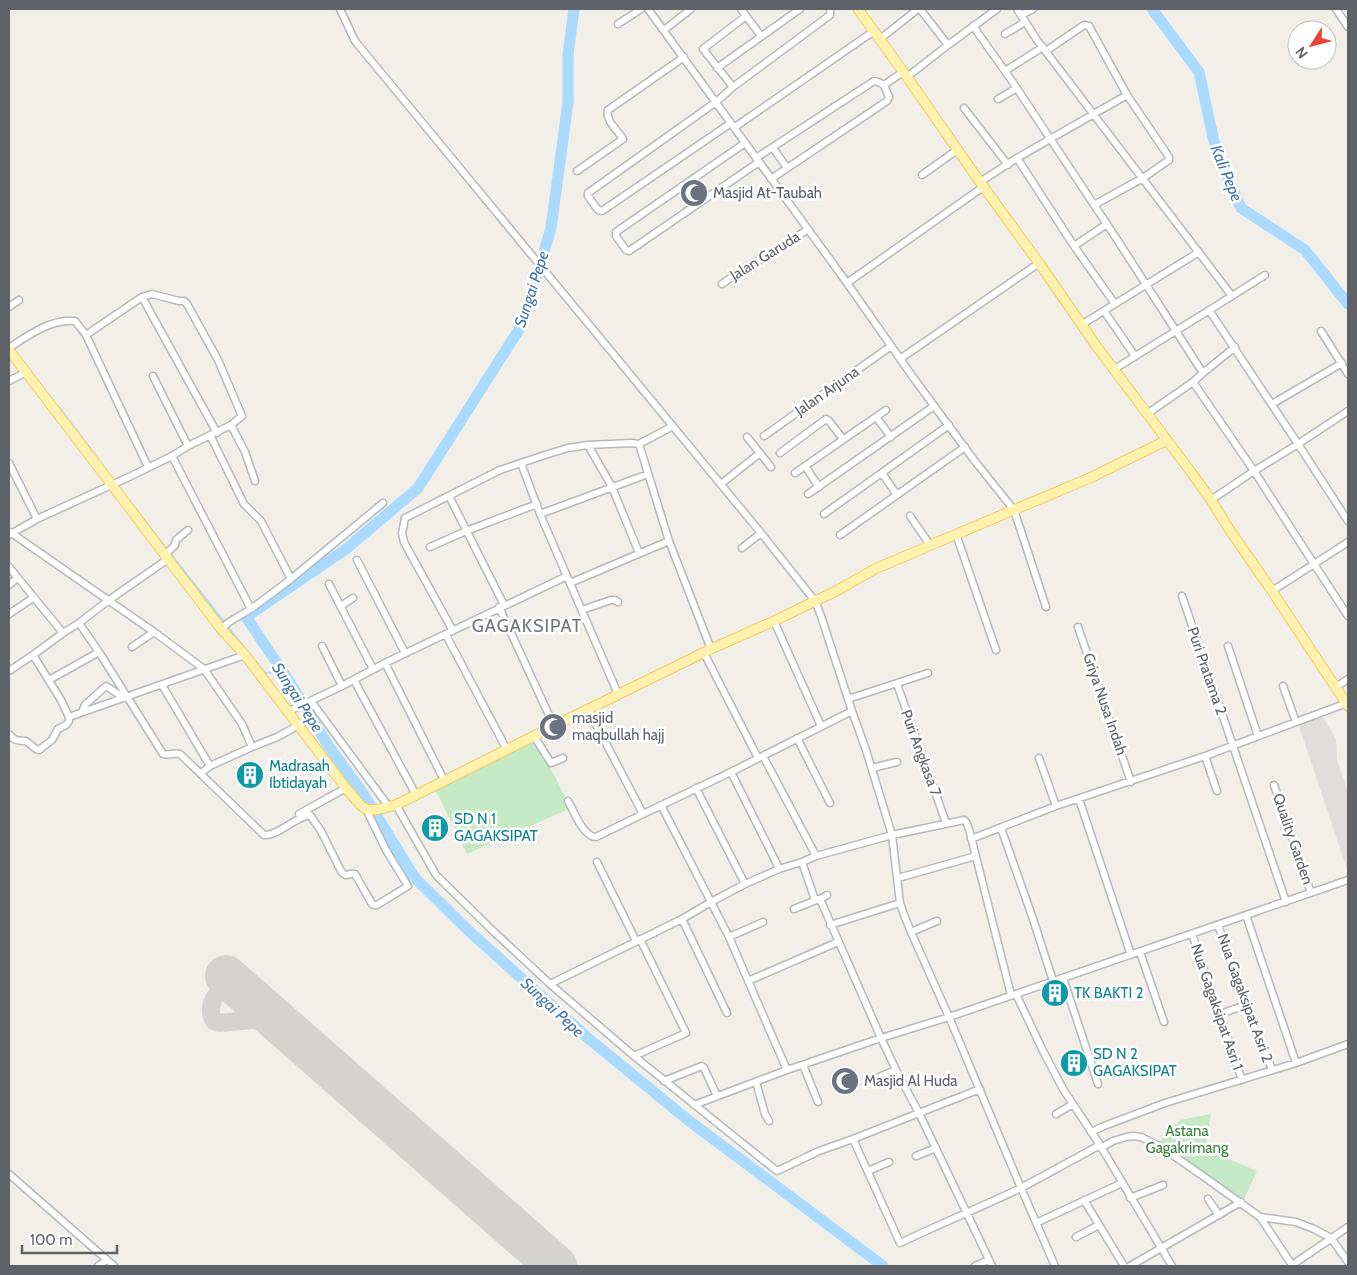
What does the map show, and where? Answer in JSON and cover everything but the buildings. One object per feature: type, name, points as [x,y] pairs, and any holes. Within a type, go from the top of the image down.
[{"type":"main road","points":[[858,9],[1113,370],[1211,500],[1348,704]]},
{"type":"main road","points":[[9,349],[112,485],[168,553],[222,628],[292,710],[299,725],[346,788],[362,806],[369,809],[390,807],[416,795],[618,694],[815,601],[876,569],[1092,477],[1167,440]]},
{"type":"street","points":[[340,9],[355,41],[721,484],[815,601],[872,768],[892,835],[900,902],[911,932],[1055,1266]]},
{"type":"street","points":[[618,24],[641,9]]},
{"type":"street","points":[[648,9],[848,283],[934,406],[1014,510],[1046,607]]},
{"type":"street","points":[[664,30],[691,9]]},
{"type":"street","points":[[741,9],[761,36]]},
{"type":"street","points":[[717,68],[800,9]]},
{"type":"street","points":[[830,9],[830,15],[733,87],[716,102],[588,193],[588,196],[598,210],[602,211],[874,31]]},
{"type":"street","points":[[880,39],[919,9],[948,45]]},
{"type":"street","points":[[982,9],[986,16]]},
{"type":"street","points":[[884,85],[905,75],[997,9]]},
{"type":"street","points":[[1032,9],[1019,12],[1044,49],[1232,296]]},
{"type":"street","points":[[1336,9],[1348,27]]},
{"type":"street","points":[[733,87],[703,49],[746,16]]},
{"type":"street","points":[[1004,34],[1025,22]]},
{"type":"street","points":[[1005,71],[1084,25],[1087,24],[1089,26],[1127,94],[1169,157],[1169,160],[1142,178],[1094,205]]},
{"type":"street","points":[[973,26],[1147,284],[1203,373]]},
{"type":"street","points":[[577,172],[623,139],[608,118],[608,110],[684,58]]},
{"type":"street","points":[[746,143],[618,231],[616,236],[626,250],[629,251],[696,205],[773,148],[874,81],[884,85],[889,97],[887,101],[771,179]]},
{"type":"street","points":[[998,99],[1016,88]]},
{"type":"street","points":[[848,283],[1017,158],[1127,94]]},
{"type":"street","points":[[964,108],[1008,165]]},
{"type":"street","points":[[773,148],[787,168]]},
{"type":"street","points":[[922,175],[957,150]]},
{"type":"street","points":[[1017,158],[1114,304]]},
{"type":"street","points":[[682,186],[696,205]]},
{"type":"street","points":[[1074,246],[1107,224]]},
{"type":"street","name":"Jalan Garuda","points":[[722,284],[749,265],[764,259],[808,229]]},
{"type":"street","points":[[1081,325],[1199,252]]},
{"type":"street","points":[[900,359],[1039,263]]},
{"type":"street","points":[[1113,370],[1264,276]]},
{"type":"street","points":[[86,335],[142,297],[152,294],[184,301],[218,360],[242,416],[230,425],[172,456],[10,533],[109,600],[204,669],[242,724],[252,747]]},
{"type":"street","points":[[142,297],[214,434],[244,504],[261,521],[290,579]]},
{"type":"street","points":[[9,307],[19,300]]},
{"type":"street","points":[[1209,310],[1348,521]]},
{"type":"street","points":[[1104,311],[1134,356]]},
{"type":"street","points":[[9,349],[36,330],[67,320],[75,321],[86,335],[148,467]]},
{"type":"street","points":[[1321,331],[1348,374]]},
{"type":"street","name":"Jalan Arjuna","points":[[764,436],[891,346]]},
{"type":"street","points":[[1148,414],[1193,382],[1235,347]]},
{"type":"street","points":[[1272,404],[1342,363]]},
{"type":"street","points":[[9,381],[26,372]]},
{"type":"street","points":[[153,376],[188,446]]},
{"type":"street","points":[[1193,382],[1254,471],[1348,616]]},
{"type":"street","points":[[808,494],[934,406]]},
{"type":"street","points":[[795,473],[886,410]]},
{"type":"street","points":[[1211,500],[1348,411]]},
{"type":"street","points":[[876,417],[891,436]]},
{"type":"street","points":[[780,453],[826,419],[843,439]]},
{"type":"street","points":[[230,425],[245,452],[255,481]]},
{"type":"street","points":[[824,514],[949,425]]},
{"type":"street","points":[[453,631],[404,542],[402,533],[403,521],[407,516],[500,470],[520,463],[568,448],[588,445],[639,444],[673,426]]},
{"type":"street","points":[[747,437],[771,467]]},
{"type":"street","points":[[639,444],[669,541],[708,651],[760,757],[816,856]]},
{"type":"street","points":[[588,445],[612,487],[639,553]]},
{"type":"street","points":[[840,535],[966,448]]},
{"type":"street","points":[[721,484],[760,453]]},
{"type":"street","points":[[172,456],[251,609]]},
{"type":"street","points":[[9,462],[37,519]]},
{"type":"street","points":[[520,463],[566,576],[618,694]]},
{"type":"street","points":[[805,466],[819,486]]},
{"type":"street","points":[[882,473],[897,495]]},
{"type":"street","points":[[540,514],[648,474]]},
{"type":"street","points":[[449,496],[502,606],[554,726]]},
{"type":"street","points":[[222,628],[251,609],[290,579],[383,502]]},
{"type":"street","points":[[430,547],[466,530],[537,504]]},
{"type":"street","points":[[910,516],[930,545]]},
{"type":"street","points":[[9,671],[62,633],[80,623],[168,553],[175,545],[176,540],[188,530]]},
{"type":"street","points":[[742,548],[761,533]]},
{"type":"street","points":[[956,534],[996,650]]},
{"type":"street","points":[[570,583],[669,541]]},
{"type":"street","points":[[1272,591],[1348,542]]},
{"type":"street","points":[[357,560],[406,653]]},
{"type":"street","points":[[9,567],[62,633]]},
{"type":"street","points":[[292,710],[566,576]]},
{"type":"street","points":[[9,585],[17,578]]},
{"type":"street","points":[[330,584],[373,669]]},
{"type":"street","name":"Puri Pratama 2","points":[[1182,596],[1286,902]]},
{"type":"street","points":[[9,614],[33,598]]},
{"type":"street","points":[[341,606],[353,598]]},
{"type":"street","points":[[582,610],[611,600],[618,602]]},
{"type":"street","points":[[774,620],[821,726]]},
{"type":"street","points":[[80,623],[125,698],[163,754],[166,756],[176,752],[180,754],[264,835],[270,835],[310,814],[321,830],[341,871],[344,875],[354,874],[374,906],[408,886],[386,850],[369,809]]},
{"type":"street","name":"Griya Nusa Indah","points":[[1078,626],[1131,782]]},
{"type":"street","points":[[132,646],[154,632]]},
{"type":"street","points":[[446,635],[508,750]]},
{"type":"street","points":[[322,646],[342,686]]},
{"type":"street","points":[[1228,646],[1258,736]]},
{"type":"street","points":[[49,680],[99,652]]},
{"type":"street","points":[[9,734],[14,740],[26,741],[39,750],[52,740],[58,729],[69,721],[70,717],[62,700],[33,655]]},
{"type":"street","points":[[70,717],[245,655]]},
{"type":"street","points":[[385,663],[444,780]]},
{"type":"street","points":[[848,699],[928,673]]},
{"type":"street","points":[[1336,687],[1348,679]]},
{"type":"street","points":[[354,680],[416,795]]},
{"type":"street","name":"Puri Angkasa 7","points":[[897,684],[946,823]]},
{"type":"street","points":[[162,685],[210,766]]},
{"type":"street","points":[[84,712],[85,705],[106,686],[125,698]]},
{"type":"street","points":[[1283,686],[1296,722]]},
{"type":"street","points":[[309,702],[390,807],[441,881],[550,984],[664,1081],[777,1171],[819,1151],[980,1089]]},
{"type":"street","points":[[971,839],[1056,806],[1131,782],[1348,704]]},
{"type":"street","points":[[588,709],[642,814]]},
{"type":"street","points":[[568,801],[586,833],[596,837],[852,711]]},
{"type":"street","points":[[201,773],[210,766],[277,737],[299,725]]},
{"type":"street","points":[[534,736],[551,763],[563,758]]},
{"type":"street","points":[[797,738],[830,803]]},
{"type":"street","points":[[1205,756],[1216,791]]},
{"type":"street","points":[[1039,758],[1056,806]]},
{"type":"street","points":[[872,768],[897,762]]},
{"type":"street","points":[[731,772],[778,869]]},
{"type":"street","name":"Quality Garden","points":[[1274,785],[1311,893]]},
{"type":"street","points":[[276,827],[346,788]]},
{"type":"street","points":[[696,788],[745,884]]},
{"type":"street","points":[[1079,799],[1131,955]]},
{"type":"street","points":[[661,805],[729,937],[787,1070]]},
{"type":"street","points":[[550,984],[778,869],[816,856],[892,835],[964,820],[968,825],[1014,995],[1073,1104],[1092,1132],[1172,1266]]},
{"type":"street","points":[[1001,828],[1053,982]]},
{"type":"street","points":[[898,878],[976,856]]},
{"type":"street","points":[[597,862],[686,1033],[634,1056]]},
{"type":"street","points":[[802,862],[820,898],[830,925],[896,1070],[919,1112],[991,1263],[975,1266]]},
{"type":"street","points":[[694,1105],[787,1070],[1053,982],[1348,880]]},
{"type":"street","points":[[794,909],[820,898]]},
{"type":"street","points":[[830,925],[900,902]]},
{"type":"street","points":[[1246,915],[1296,1063]]},
{"type":"street","points":[[682,919],[727,1013]]},
{"type":"street","points":[[911,932],[937,921]]},
{"type":"street","points":[[729,937],[763,922]]},
{"type":"street","name":"Nua Gagaksipat Asri 2","points":[[1218,925],[1259,1041],[1267,1055],[1272,1070]]},
{"type":"street","name":"Nua Gagaksipat Asri 1","points":[[1192,934],[1242,1080]]},
{"type":"street","points":[[748,981],[838,942]]},
{"type":"street","points":[[1140,952],[1164,1022]]},
{"type":"street","points":[[1063,978],[1098,1084]]},
{"type":"street","points":[[1220,1014],[1246,1005]]},
{"type":"street","points":[[1092,1132],[1165,1104],[1347,1047]]},
{"type":"street","points":[[803,1065],[818,1102]]},
{"type":"street","points":[[664,1081],[702,1066],[717,1096]]},
{"type":"street","points":[[872,1080],[896,1070]]},
{"type":"street","points":[[756,1082],[769,1121]]},
{"type":"street","points":[[1056,1114],[1073,1104]]},
{"type":"street","points":[[853,1139],[900,1243],[968,1214],[1113,1141],[1133,1136],[1141,1137],[1164,1149],[1260,1217],[1292,1266],[1348,1227]]},
{"type":"street","points":[[916,1156],[936,1148]]},
{"type":"street","points":[[868,1171],[889,1162]]},
{"type":"street","points":[[9,1174],[114,1266]]},
{"type":"street","points":[[1036,1223],[1122,1183]]},
{"type":"street","points":[[1130,1198],[1163,1184]]},
{"type":"street","points":[[1208,1199],[1219,1215]]},
{"type":"street","points":[[1084,1200],[1124,1266]]},
{"type":"street","points":[[1130,1266],[1241,1202]]},
{"type":"street","points":[[1260,1217],[1296,1222],[1331,1238],[1348,1262]]},
{"type":"street","points":[[1076,1237],[1099,1225]]},
{"type":"street","points":[[98,1266],[107,1260]]},
{"type":"shaded area","points":[[1321,714],[1336,739],[1337,760],[1348,791],[1348,869],[1298,723]]},
{"type":"green space","points":[[535,738],[571,808],[467,854],[434,787]]},
{"type":"green space","name":"Astana Gagakrimang","points":[[1211,1114],[1205,1149],[1257,1171],[1243,1201],[1157,1144],[1180,1120]]},
{"type":"waterway","name":"Sungai Pepe","points":[[574,9],[568,55],[568,102],[551,228],[518,331],[418,488],[346,549],[246,617],[293,687],[327,744],[362,792],[413,875],[420,883],[470,932],[588,1038],[688,1120],[883,1266]]},
{"type":"waterway","name":"Kali Pepe","points":[[1152,9],[1199,72],[1216,151],[1241,208],[1305,250],[1348,304]]},
{"type":"waterway","points":[[59,407],[98,459]]},
{"type":"waterway","points":[[126,497],[247,651]]},
{"type":"waterway","points":[[254,660],[265,673],[283,672]]},
{"type":"taxiway","points":[[265,1010],[259,996],[251,989],[242,986],[232,987],[217,995],[212,1003],[211,1011],[214,1021],[219,1023],[269,1019],[285,1027]]},
{"type":"runway","points":[[226,976],[556,1266]]},
{"type":"place","name":"Masjid At-Taubah","points":[[694,193]]},
{"type":"place","name":"masjid maqbullah hajj","points":[[553,727]]},
{"type":"place","name":"Madrasah Ibtidayah","points":[[250,775]]},
{"type":"place","name":"SD N 1 GAGAKSIPAT","points":[[435,828]]},
{"type":"place","name":"TK BAKTI 2","points":[[1055,993]]},
{"type":"place","name":"SD N 2 GAGAKSIPAT","points":[[1074,1063]]},
{"type":"place","name":"Masjid Al Huda","points":[[845,1081]]},
{"type":"district","name":"GAGAKSIPAT","points":[[527,626]]}]
